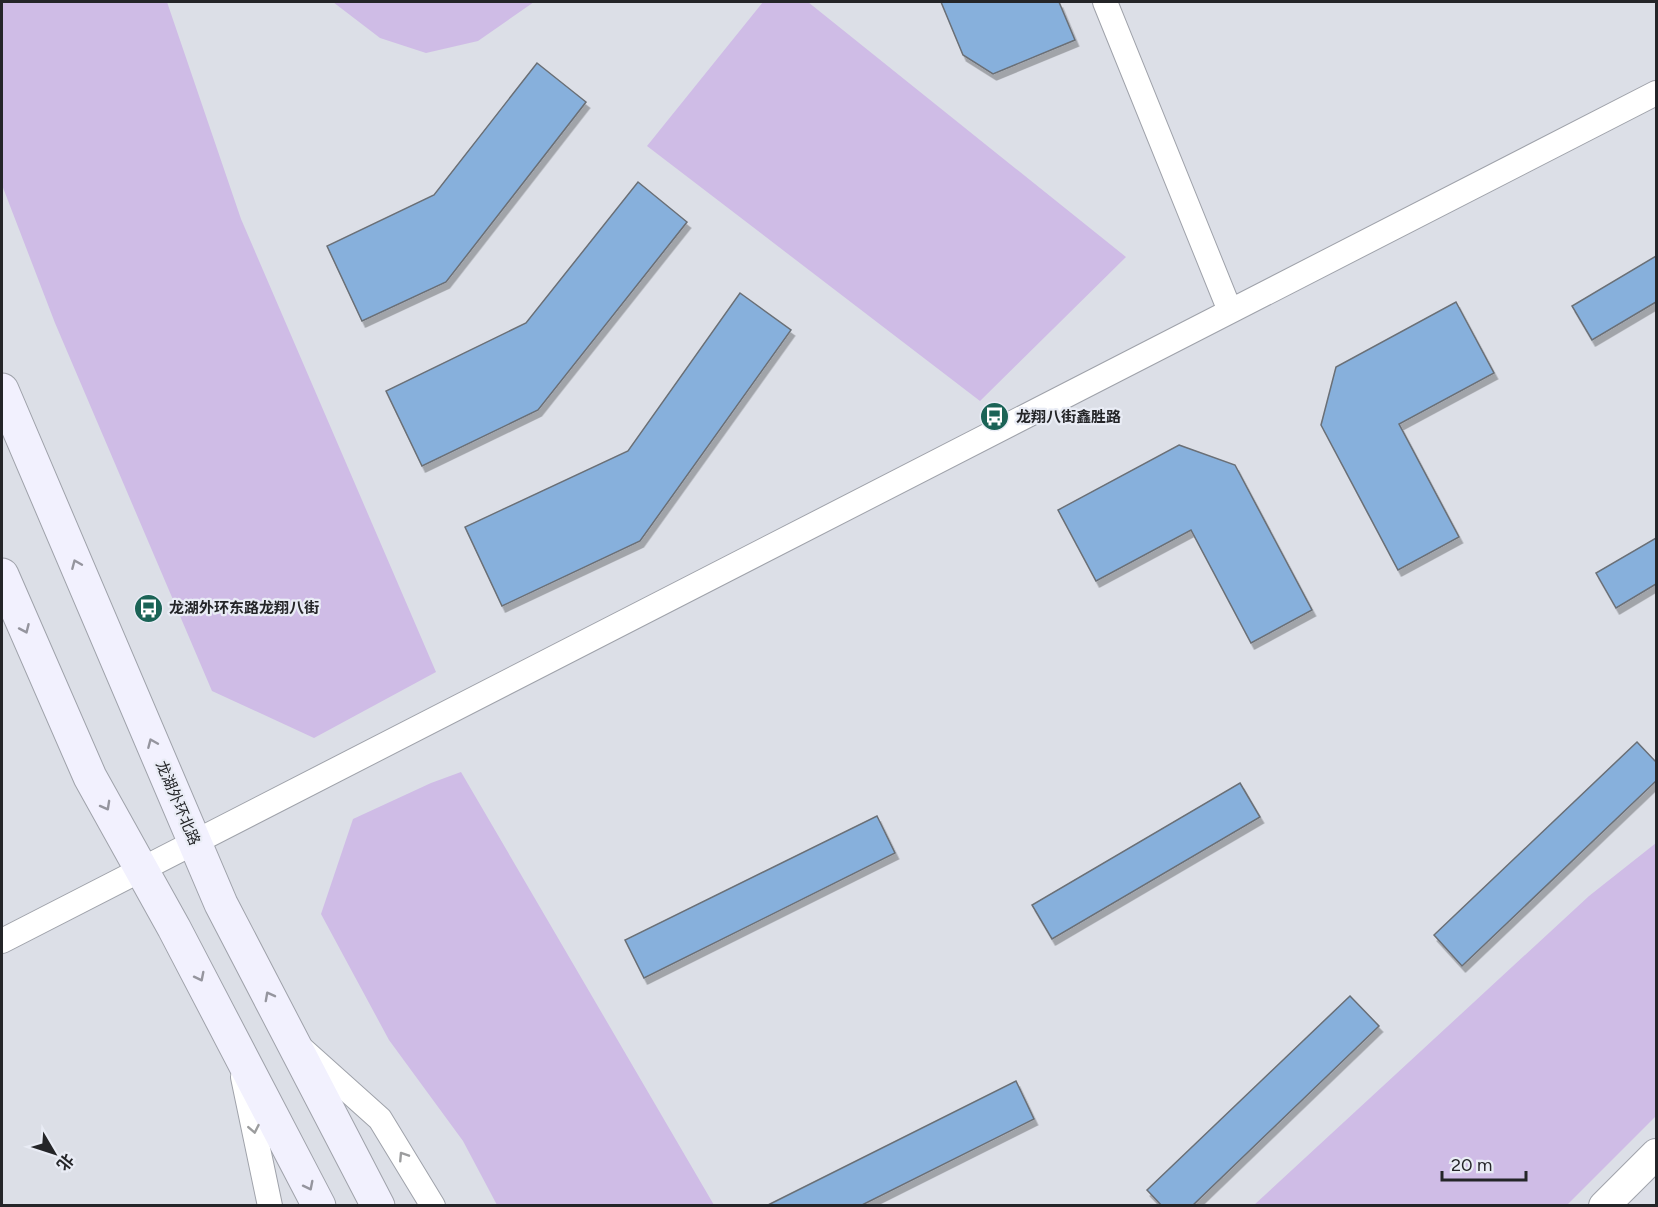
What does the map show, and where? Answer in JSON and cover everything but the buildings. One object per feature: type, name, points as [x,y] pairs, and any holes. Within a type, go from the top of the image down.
[{"type":"main road","name":"龙湖外环北路","points":[[2,390],[221,904],[378,1206]]},
{"type":"main road","points":[[2,576],[90,777],[142,869],[319,1206]]},
{"type":"street","points":[[1105,2],[1230,311]]},
{"type":"street","points":[[2,941],[1656,93]]},
{"type":"street","points":[[292,1039],[380,1119],[433,1206]]},
{"type":"street","points":[[238,1051],[270,1206]]},
{"type":"street","points":[[1604,1206],[1656,1154]]},
{"type":"shaded area","points":[[2,2],[167,2],[241,219],[436,672],[314,738],[212,691],[55,323],[2,185]]},
{"type":"shaded area","points":[[333,2],[534,2],[478,41],[426,53],[380,38]]},
{"type":"shaded area","points":[[763,2],[808,2],[1126,257],[980,401],[647,146]]},
{"type":"shaded area","points":[[461,772],[714,1205],[497,1205],[463,1141],[389,1040],[321,914],[353,819],[431,783]]},
{"type":"shaded area","points":[[1656,843],[1656,1116],[1567,1205],[1254,1205],[1589,896]]},
{"type":"place","name":"龙翔八街鑫胜路","points":[[995,417]]},
{"type":"place","name":"龙湖外环东路龙翔八街","points":[[148,608]]}]
